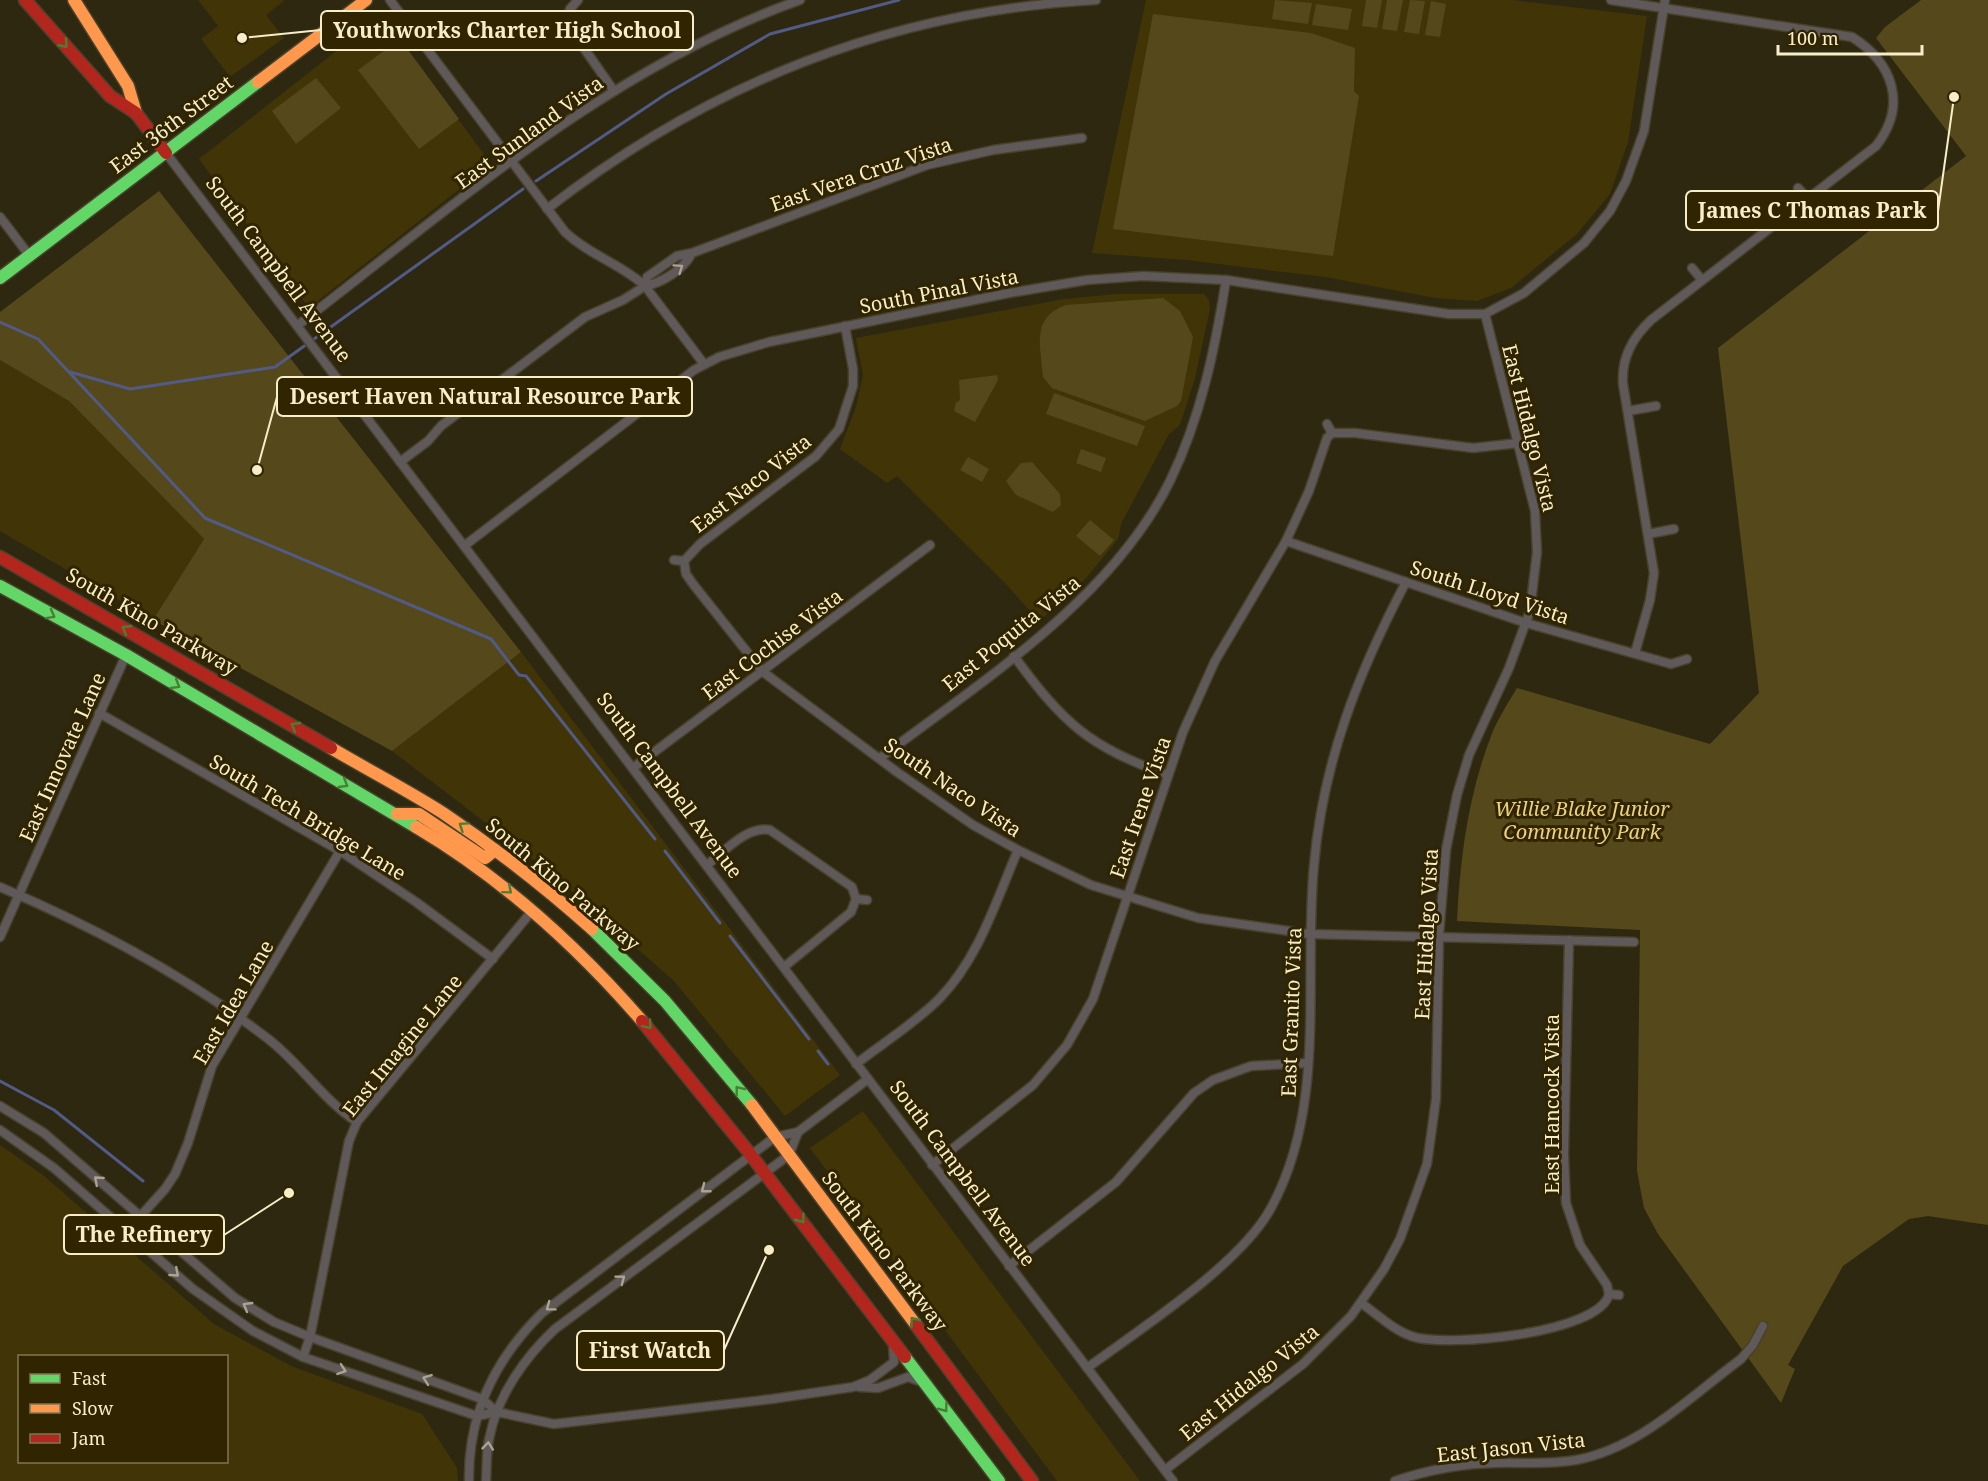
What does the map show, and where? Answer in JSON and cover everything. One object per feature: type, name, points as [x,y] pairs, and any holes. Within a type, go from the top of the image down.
[{"type":"main road","name":"South Campbell Avenue","points":[[25,0],[110,96],[136,113]]},
{"type":"main road","name":"South Campbell Avenue","points":[[74,0],[128,87],[136,113],[166,153]]},
{"type":"main road","name":"East 36th Street","points":[[0,278],[366,0]]},
{"type":"main road","name":"South Kino Parkway","points":[[0,556],[408,792],[495,850],[571,911],[654,990],[694,1033],[789,1155],[1032,1481]]},
{"type":"main road","name":"South Kino Parkway","points":[[0,586],[126,655],[395,814],[470,861],[532,910],[575,949],[636,1011],[766,1172],[998,1479]]},
{"type":"main road","points":[[395,814],[419,814],[484,858],[495,850]]},
{"type":"main road","points":[[998,1479],[1017,1461]]},
{"type":"street","points":[[390,0],[547,208],[578,245],[645,286],[705,364]]},
{"type":"street","points":[[578,0],[567,17],[571,33],[614,91]]},
{"type":"street","name":"East Sunland Vista","points":[[298,325],[555,129],[614,91],[700,44],[800,0]]},
{"type":"street","points":[[547,208],[609,163],[710,102],[824,54],[926,23],[998,8],[1096,0]]},
{"type":"street","points":[[1611,0],[1664,3],[1852,37],[1881,62],[1887,71],[1893,94],[1891,120],[1876,146],[1651,320],[1636,336],[1625,359],[1622,372],[1654,573],[1635,653]]},
{"type":"street","points":[[1485,314],[1524,293],[1567,258],[1596,230],[1619,197],[1644,131],[1664,3]]},
{"type":"street","name":"East Vera Cruz Vista","points":[[400,462],[428,441],[441,426],[585,317],[623,300],[645,286],[647,277],[677,256],[692,253],[927,165],[993,150],[1082,138]]},
{"type":"street","name":"South Campbell Avenue","points":[[166,153],[1173,1481]]},
{"type":"street","points":[[1798,188],[1808,199]]},
{"type":"street","points":[[0,217],[29,255]]},
{"type":"street","points":[[1692,268],[1702,280]]},
{"type":"street","name":"South Pinal Vista","points":[[464,546],[705,364],[719,357],[769,342],[1009,293],[1087,280],[1143,276],[1226,280],[1449,314],[1485,314]]},
{"type":"street","name":"East Poquita Vista","points":[[880,758],[1056,623],[1110,568],[1155,506],[1170,481],[1211,369],[1226,280]]},
{"type":"street","name":"East Hidalgo Vista","points":[[1165,1470],[1303,1364],[1325,1344],[1361,1303],[1384,1269],[1400,1239],[1427,1164],[1436,1100],[1442,879],[1456,795],[1480,728],[1509,668],[1526,623],[1533,593],[1537,530],[1519,443],[1485,314]]},
{"type":"street","name":"East Naco Vista","points":[[684,561],[700,544],[829,444],[848,409],[853,386],[853,369],[845,326]]},
{"type":"street","points":[[1628,411],[1656,406]]},
{"type":"street","points":[[1327,424],[1332,433],[1355,433],[1473,448],[1519,443]]},
{"type":"street","name":"East Irene Vista","points":[[932,1165],[1025,1092],[1063,1050],[1093,999],[1183,732],[1215,662],[1286,542],[1309,491],[1327,438],[1332,433]]},
{"type":"street","points":[[1648,534],[1674,529]]},
{"type":"street","name":"South Lloyd Vista","points":[[1286,542],[1526,623],[1671,664],[1687,659]]},
{"type":"street","name":"East Cochise Vista","points":[[633,768],[930,545]]},
{"type":"street","points":[[674,560],[684,561]]},
{"type":"street","name":"South Naco Vista","points":[[684,561],[686,574],[693,584],[763,672],[973,825],[1018,850],[1091,885],[1198,918],[1310,934],[1634,942]]},
{"type":"street","name":"East Granito Vista","points":[[1087,1368],[1199,1284],[1239,1250],[1270,1210],[1290,1168],[1304,1118],[1315,851],[1331,765],[1364,665],[1406,582]]},
{"type":"street","name":"East Innovate Lane","points":[[0,937],[126,655]]},
{"type":"street","points":[[1014,656],[1041,693],[1072,726],[1111,752],[1168,776]]},
{"type":"street","name":"South Tech Bridge Lane","points":[[99,713],[340,852],[416,902],[493,959]]},
{"type":"street","points":[[707,865],[750,832],[756,829],[770,830],[847,883],[855,893],[856,899],[846,917],[784,967]]},
{"type":"street","points":[[856,1064],[938,1000],[963,970],[992,912],[1018,850]]},
{"type":"street","name":"East Idea Lane","points":[[127,1231],[165,1189],[175,1173],[188,1143],[212,1066],[340,852]]},
{"type":"street","points":[[0,887],[89,928],[241,1019],[270,1040],[332,1104],[357,1122]]},
{"type":"street","points":[[856,899],[867,900]]},
{"type":"street","name":"East Imagine Lane","points":[[303,1357],[310,1337],[349,1141],[357,1122],[532,910]]},
{"type":"street","name":"East Hancock Vista","points":[[1361,1303],[1400,1332],[1438,1341],[1552,1330],[1575,1322],[1593,1312],[1614,1294],[1580,1245],[1566,1203],[1564,1163],[1569,940]]},
{"type":"street","points":[[1009,1266],[1116,1182],[1194,1093],[1213,1080],[1251,1066],[1307,1063]]},
{"type":"street","points":[[469,1481],[469,1456],[482,1399],[511,1347],[542,1313],[775,1137],[798,1132],[868,1079]]},
{"type":"street","points":[[0,1106],[44,1133],[235,1298],[274,1322],[482,1399],[497,1412]]},
{"type":"street","points":[[0,1130],[54,1168],[219,1309],[253,1331],[303,1357],[477,1416],[497,1412],[554,1424],[772,1399],[853,1387],[878,1388],[908,1377],[925,1383]]},
{"type":"street","points":[[486,1481],[490,1434],[497,1412],[527,1359],[555,1329],[789,1155],[798,1132]]},
{"type":"street","name":"East Jason Vista","points":[[1395,1481],[1450,1467],[1495,1463],[1561,1463],[1610,1450],[1649,1429],[1741,1359],[1753,1345],[1763,1326]]},
{"type":"street","points":[[853,1387],[870,1380],[894,1362],[892,1340]]},
{"type":"shaded area","points":[[198,0],[285,0],[266,15],[284,38],[230,77],[201,39],[218,26]]},
{"type":"shaded area","points":[[1146,0],[1512,0],[1647,16],[1628,142],[1610,194],[1577,234],[1511,288],[1477,301],[1435,298],[1326,277],[1186,260],[1092,253]]},
{"type":"shaded area","points":[[382,15],[491,164],[309,308],[199,159]]},
{"type":"shaded area","points":[[1117,294],[1204,294],[1209,300],[1210,309],[1195,378],[1180,425],[1169,434],[1121,524],[1118,539],[1087,577],[1039,621],[1004,582],[897,476],[887,483],[840,449],[856,407],[863,375],[856,338],[1064,299]]},
{"type":"shaded area","points":[[0,360],[69,401],[204,539],[153,620],[0,531]]},
{"type":"shaded area","points":[[521,652],[840,1075],[785,1116],[674,981],[550,872],[392,751]]},
{"type":"shaded area","points":[[863,1111],[1140,1481],[1057,1481],[810,1148]]},
{"type":"shaded area","points":[[0,1145],[43,1175],[214,1324],[291,1366],[422,1414],[457,1468],[458,1481],[0,1481]]},
{"type":"green space","points":[[1275,0],[1312,3],[1308,24],[1272,19]]},
{"type":"green space","points":[[1366,0],[1382,0],[1377,28],[1362,26]]},
{"type":"green space","points":[[1387,0],[1403,0],[1397,31],[1382,29]]},
{"type":"green space","points":[[1410,0],[1425,1],[1419,34],[1404,32]]},
{"type":"green space","name":"Willie Blake Junior Community Park","points":[[1921,0],[1988,0],[1988,1225],[1928,1216],[1909,1219],[1843,1266],[1788,1365],[1795,1369],[1781,1403],[1658,1234],[1644,1208],[1637,1171],[1640,930],[1457,921],[1460,874],[1466,827],[1476,781],[1496,724],[1517,688],[1710,744],[1759,693],[1718,348],[1966,156],[1876,38],[1885,27]]},
{"type":"green space","points":[[1431,1],[1446,4],[1440,37],[1425,35]]},
{"type":"green space","points":[[1316,4],[1352,9],[1348,30],[1312,25]]},
{"type":"green space","points":[[1153,14],[1311,33],[1355,48],[1354,91],[1359,96],[1333,256],[1113,229]]},
{"type":"green space","points":[[400,39],[459,119],[419,149],[358,70]]},
{"type":"green space","points":[[316,78],[341,108],[296,144],[272,111]]},
{"type":"green space","points":[[159,191],[521,652],[392,751],[153,620],[204,539],[69,401],[0,360],[0,312]]},
{"type":"green space","points":[[1163,298],[1180,311],[1193,337],[1181,401],[1177,406],[1145,421],[1052,388],[1043,377],[1040,334],[1047,317],[1055,311],[1066,305]]},
{"type":"green space","points":[[997,375],[998,380],[975,422],[954,411],[956,403],[960,400],[959,380]]},
{"type":"green space","points":[[1054,393],[1145,426],[1137,446],[1046,414]]},
{"type":"green space","points":[[1081,449],[1106,458],[1101,472],[1076,463]]},
{"type":"green space","points":[[968,457],[989,469],[982,482],[960,470]]},
{"type":"green space","points":[[1032,462],[1060,494],[1061,505],[1053,512],[1016,495],[1006,481],[1021,463]]},
{"type":"green space","points":[[1090,520],[1114,540],[1100,556],[1076,536]]},
{"type":"waterway","points":[[536,181],[666,94],[770,34],[899,0]]},
{"type":"waterway","points":[[70,372],[130,389],[275,367],[523,189]]},
{"type":"waterway","points":[[0,322],[38,339],[205,518],[491,639],[519,675],[526,676],[655,839]]},
{"type":"waterway","points":[[665,851],[720,923]]},
{"type":"waterway","points":[[730,936],[809,1039]]},
{"type":"waterway","points":[[818,1051],[828,1064]]},
{"type":"waterway","points":[[0,1081],[54,1110],[143,1181]]},
{"type":"traffic: fast","points":[[0,278],[258,82]]},
{"type":"traffic: fast","points":[[0,586],[126,655],[416,827]]},
{"type":"traffic: fast","points":[[592,929],[665,1001],[752,1105]]},
{"type":"traffic: fast","points":[[905,1357],[999,1481]]},
{"type":"traffic: slow","points":[[74,0],[128,86],[136,113]]},
{"type":"traffic: slow","points":[[258,82],[366,0]]},
{"type":"traffic: slow","points":[[331,748],[416,796],[462,826],[519,868],[592,929]]},
{"type":"traffic: slow","points":[[397,814],[419,814],[485,858],[495,850]]},
{"type":"traffic: slow","points":[[416,827],[478,868],[537,915],[591,966],[642,1021]]},
{"type":"traffic: slow","points":[[752,1105],[916,1325]]},
{"type":"traffic: jam","points":[[25,0],[110,96],[136,113],[166,153]]},
{"type":"traffic: jam","points":[[0,557],[331,748]]},
{"type":"traffic: jam","points":[[642,1021],[747,1150],[905,1357]]},
{"type":"traffic: jam","points":[[916,1325],[1032,1481]]},
{"type":"place","name":"Youthworks Charter High School","points":[[242,38]]},
{"type":"place","name":"James C Thomas Park","points":[[1954,97]]},
{"type":"place","name":"Desert Haven Natural Resource Park","points":[[257,470]]},
{"type":"place","name":"The Refinery","points":[[289,1193]]},
{"type":"place","name":"First Watch","points":[[769,1250]]}]
